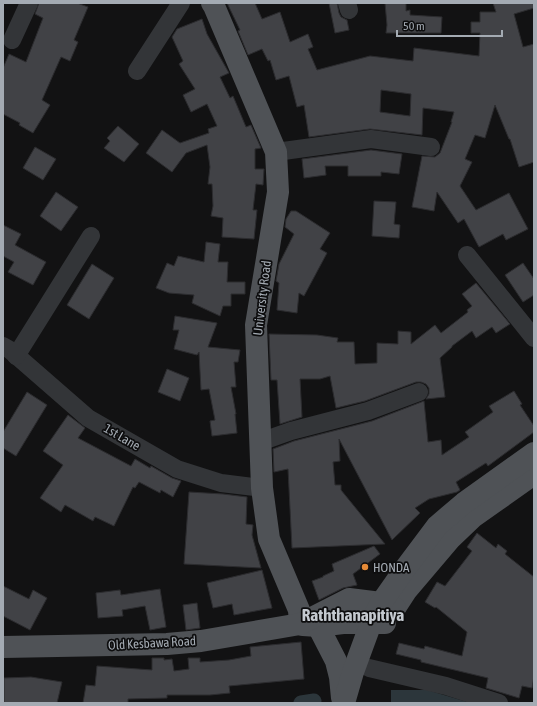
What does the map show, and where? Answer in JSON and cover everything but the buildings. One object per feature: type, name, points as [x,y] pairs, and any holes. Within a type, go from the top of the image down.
[{"type":"main road","name":"University Road","points":[[216,4],[276,152],[278,192],[256,325],[262,488],[269,539],[299,610],[336,662],[340,677],[343,703]]},
{"type":"main road","points":[[343,703],[353,672],[407,566],[437,526],[464,503],[534,453]]},
{"type":"main road","points":[[358,703],[383,614],[406,591],[451,538],[473,517],[534,474]]},
{"type":"main road","name":"Old Kesbawa Road","points":[[309,625],[407,566]]},
{"type":"main road","points":[[350,600],[383,614]]},
{"type":"main road","name":"Old Kesbawa Road","points":[[3,647],[167,644],[201,641],[309,625],[343,623],[383,614]]},
{"type":"street","points":[[12,40],[29,3]]},
{"type":"street","points":[[137,71],[180,3]]},
{"type":"street","points":[[276,152],[371,139],[431,147]]},
{"type":"street","points":[[8,354],[91,236]]},
{"type":"street","points":[[467,255],[534,338]]},
{"type":"street","name":"1st Lane","points":[[8,354],[88,418],[177,469],[221,483],[262,488]]},
{"type":"street","points":[[260,442],[291,431],[368,411],[419,392]]},
{"type":"street","points":[[369,668],[446,686],[499,703]]},
{"type":"shaded area","points":[[391,690],[427,690],[471,703],[391,703]]},
{"type":"waterway","points":[[301,703],[314,701]]},
{"type":"place","name":"HONDA","points":[[365,567]]},
{"type":"district","name":"Raththanapitiya","points":[[353,615]]}]
